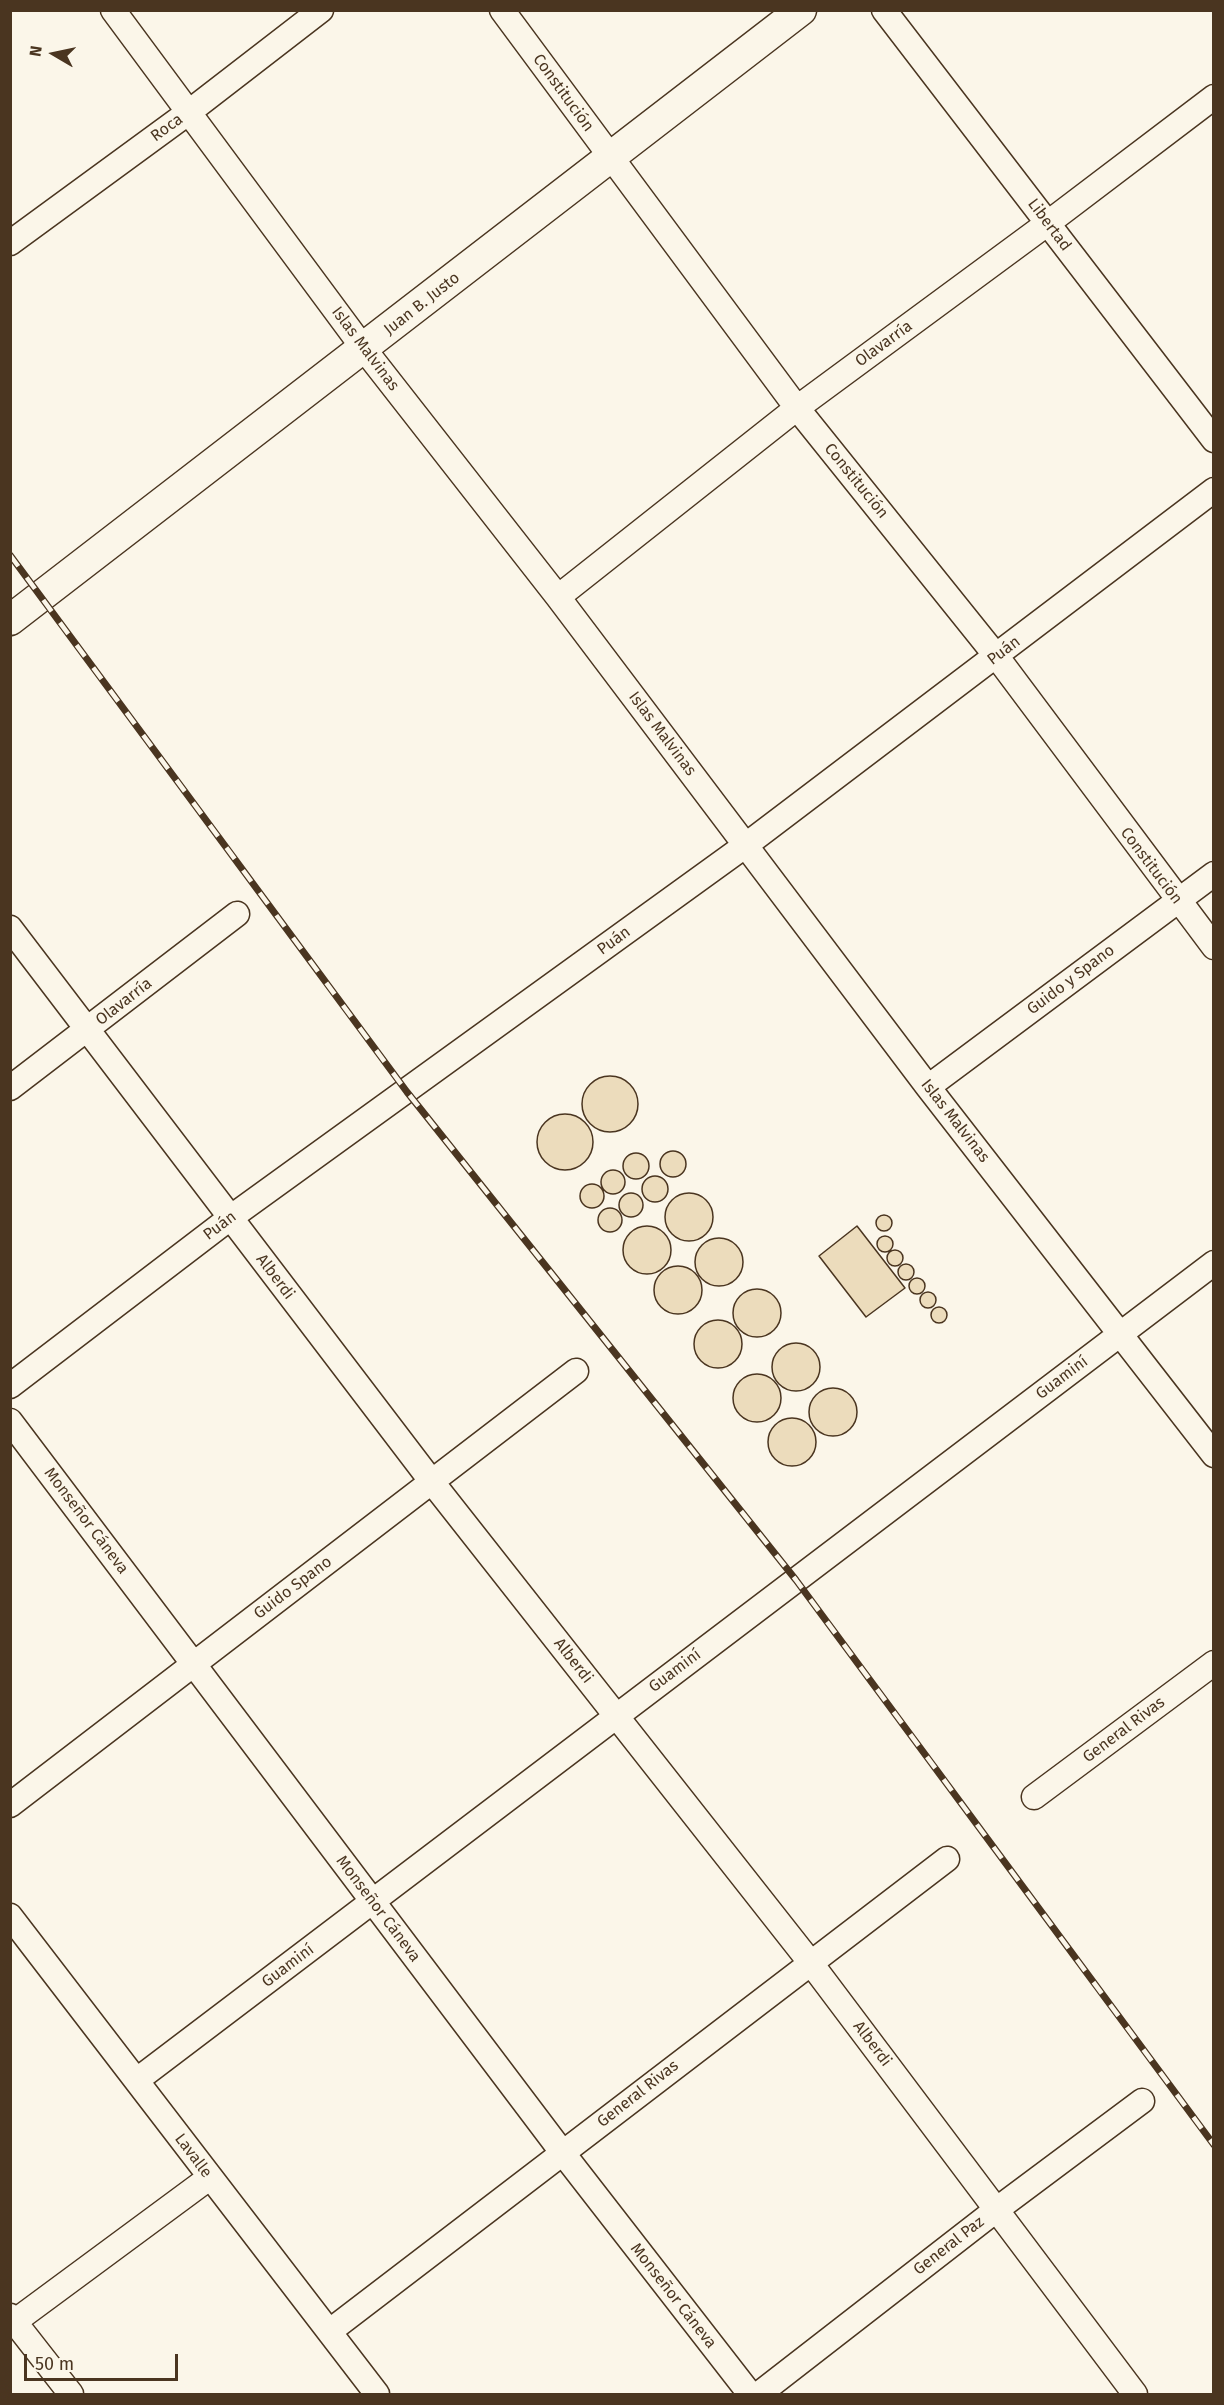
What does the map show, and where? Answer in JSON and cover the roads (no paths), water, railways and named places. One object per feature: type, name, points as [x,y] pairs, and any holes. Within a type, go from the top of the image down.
[{"type":"main road","name":"Juan B. Justo","points":[[10,620],[801,10]]},
{"type":"street","name":"Islas Malvinas","points":[[113,10],[364,349],[558,597],[928,1087],[1214,1455]]},
{"type":"street","name":"Roca","points":[[10,243],[189,112],[321,10]]},
{"type":"street","name":"Constitución","points":[[502,10],[797,408],[997,657],[1177,901],[1214,947]]},
{"type":"street","name":"Libertad","points":[[884,10],[1214,440]]},
{"type":"street","name":"Olavarría","points":[[558,597],[797,408],[1048,224],[1214,97]]},
{"type":"street","name":"Puán","points":[[10,1386],[230,1218],[746,845],[997,657],[1214,490]]},
{"type":"street","name":"Guido y Spano","points":[[928,1087],[1214,874]]},
{"type":"street","name":"Olavarría","points":[[10,1088],[237,914]]},
{"type":"street","name":"Alberdi","points":[[10,928],[432,1482],[810,1962],[1135,2394]]},
{"type":"street","name":"Guaminí","points":[[136,2080],[1214,1263]]},
{"type":"street","name":"Guido Spano","points":[[10,1805],[576,1371]]},
{"type":"street","name":"Monseñor Cáneva","points":[[10,1421],[562,2152],[750,2394]]},
{"type":"street","name":"General Rivas","points":[[1034,1797],[1214,1663]]},
{"type":"street","name":"General Rivas","points":[[330,2331],[947,1859]]},
{"type":"street","name":"Lavalle","points":[[10,1916],[376,2394]]},
{"type":"street","name":"General Paz","points":[[759,2394],[996,2210],[1142,2101]]},
{"type":"street","points":[[71,2394],[12,2321],[209,2178]]},
{"type":"railway","points":[[10,555],[407,1092],[796,1580],[1214,2145]]}]
